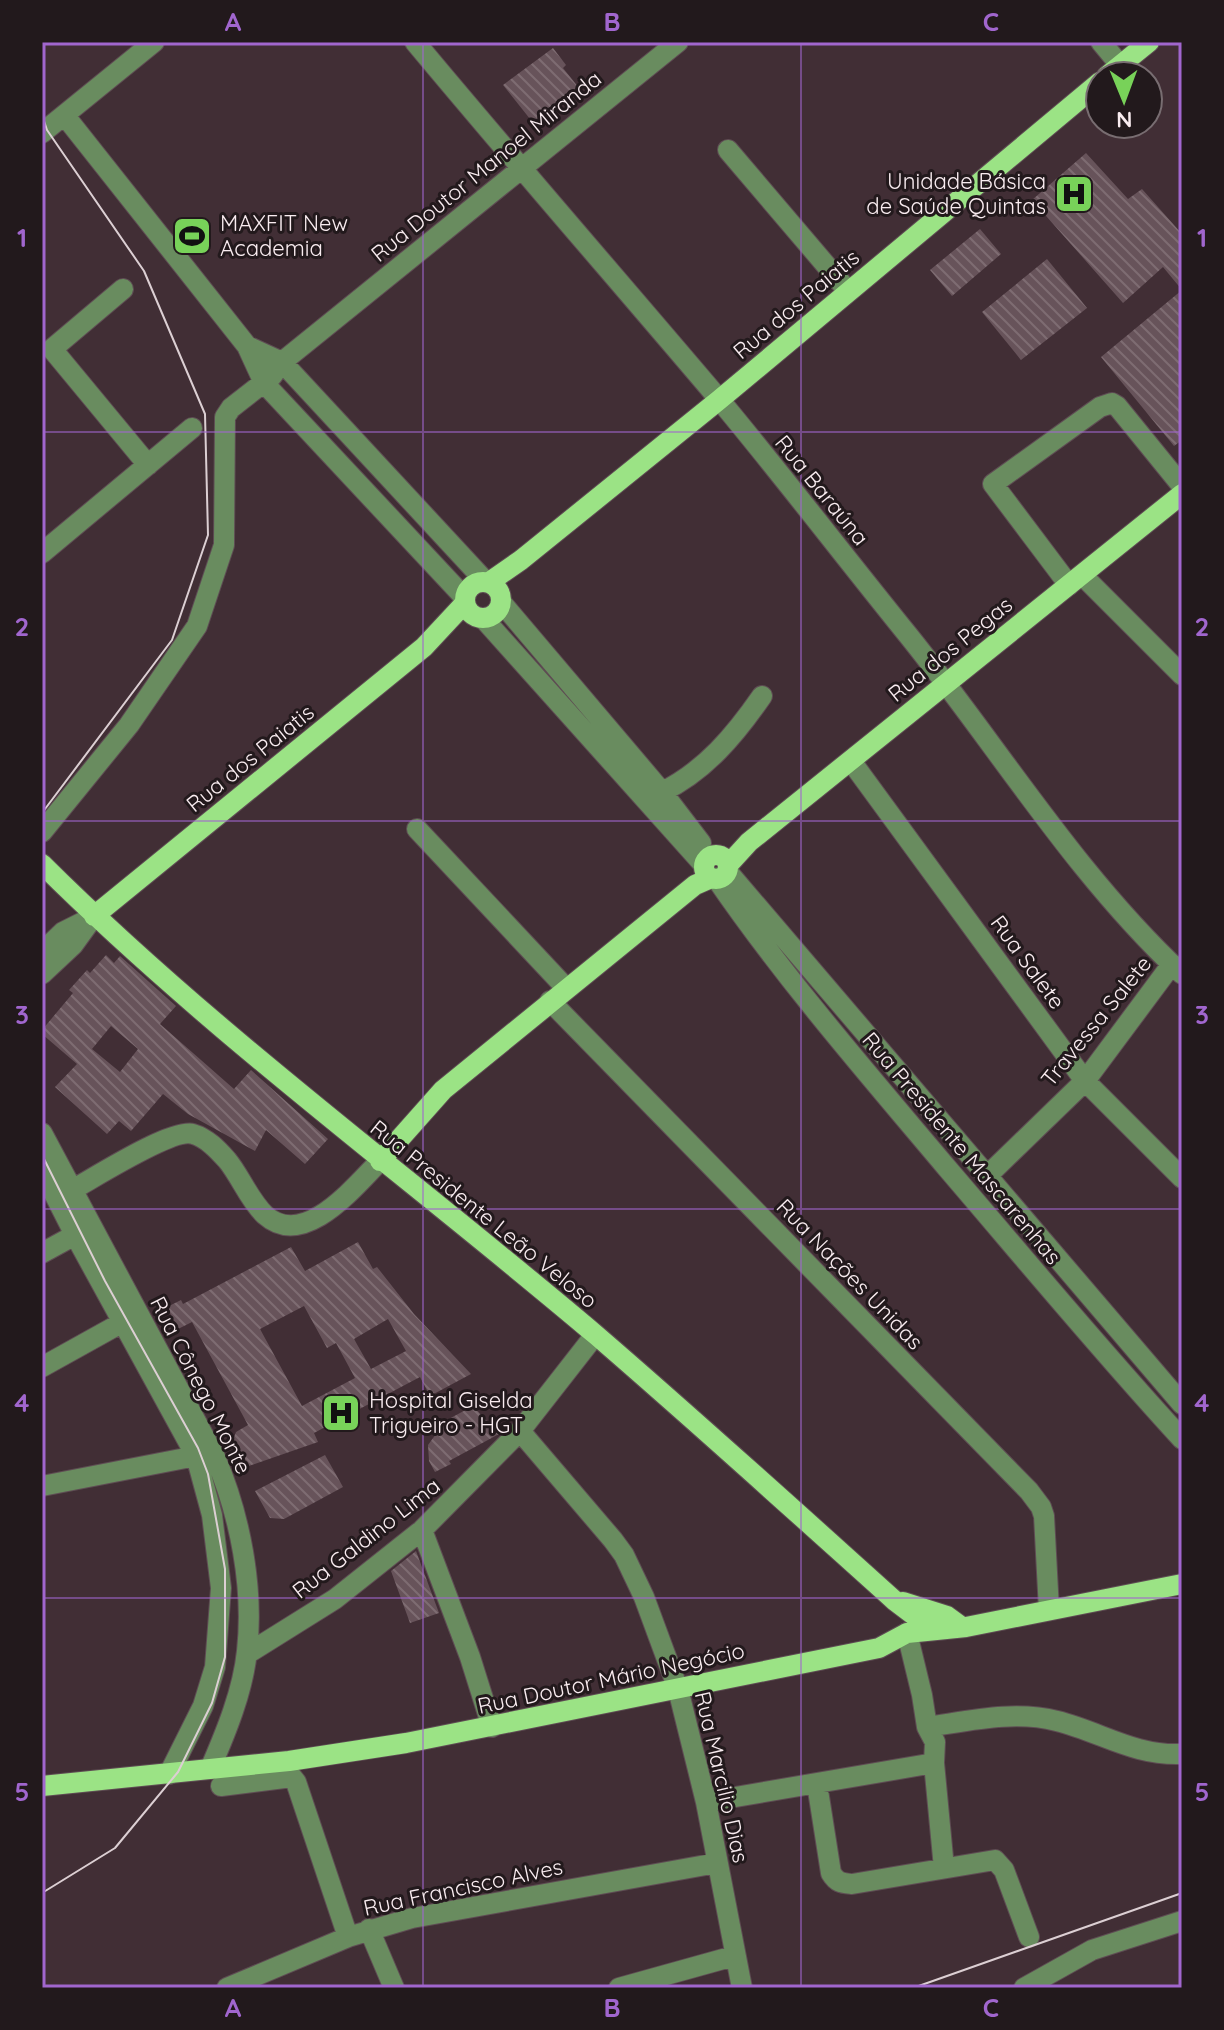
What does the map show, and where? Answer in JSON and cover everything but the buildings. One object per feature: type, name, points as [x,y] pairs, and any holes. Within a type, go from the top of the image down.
[{"type":"main road","points":[[1126,60],[1149,42]]},
{"type":"main road","name":"Rua dos Paiatis","points":[[494,591],[521,560],[719,400],[1084,95]]},
{"type":"main road","name":"Rua dos Pegas","points":[[380,1161],[443,1090],[713,869],[1182,494]]},
{"type":"main road","points":[[472,586],[494,591],[495,613],[473,609],[472,586]]},
{"type":"main road","name":"Rua dos Paiatis","points":[[94,916],[436,637],[444,623],[473,609]]},
{"type":"main road","name":"Rua Presidente Leão Veloso","points":[[42,864],[94,916],[233,1038],[595,1335],[895,1601],[932,1629]]},
{"type":"main road","name":"Rua Doutor Mário Negócio","points":[[42,1786],[169,1774],[216,1778],[289,1761],[492,1727],[879,1648],[900,1636],[932,1629],[962,1627],[1182,1584]]},
{"type":"main road","points":[[900,1636],[895,1601],[914,1603],[947,1616],[962,1627]]},
{"type":"street","points":[[42,133],[154,42]]},
{"type":"street","name":"Rua Baraúna","points":[[415,42],[719,400],[946,682],[1090,876],[1177,969]]},
{"type":"street","name":"Rua Doutor Manoel Miranda","points":[[42,832],[129,725],[197,626],[224,545],[224,426],[231,408],[264,383],[282,362],[678,42]]},
{"type":"street","name":"Rua Presidente Mascarenhas","points":[[65,116],[247,346],[264,383],[713,869],[988,1175],[1182,1404]]},
{"type":"street","points":[[728,150],[848,291]]},
{"type":"street","points":[[123,289],[47,348],[148,465]]},
{"type":"street","name":"Rua Presidente Mascarenhas","points":[[247,346],[282,362],[494,591],[662,792],[743,917],[858,1062],[1115,1366],[1182,1439]]},
{"type":"street","points":[[1182,486],[1112,403],[1100,407],[993,484],[1075,580],[1182,675]]},
{"type":"street","points":[[42,553],[192,428]]},
{"type":"street","points":[[662,792],[682,782],[719,751],[762,696]]},
{"type":"street","name":"Rua Salete","points":[[851,761],[1085,1081],[1182,1178]]},
{"type":"street","name":"Rua Nações Unidas","points":[[417,829],[558,995],[1029,1491],[1044,1516],[1049,1610]]},
{"type":"street","name":"Rua dos Paiatis","points":[[42,952],[63,932],[94,916]]},
{"type":"street","name":"Rua dos Paiatis","points":[[42,974],[73,945],[94,916]]},
{"type":"street","name":"Travessa Salete","points":[[988,1175],[1085,1081],[1177,969]]},
{"type":"street","name":"Rua Cônego Monte","points":[[42,1133],[146,1325],[222,1474],[231,1499],[250,1610],[247,1654],[216,1778]]},
{"type":"street","points":[[72,1190],[170,1136],[192,1133],[215,1146],[267,1216],[289,1226],[303,1225],[324,1213],[380,1161]]},
{"type":"street","name":"Rua Cônego Monte","points":[[42,1170],[196,1456],[212,1515],[220,1566],[219,1641],[210,1688],[169,1774]]},
{"type":"street","points":[[42,1253],[75,1235]]},
{"type":"street","points":[[42,1367],[123,1322]]},
{"type":"street","name":"Rua Galdino Lima","points":[[247,1654],[335,1599],[422,1530],[520,1431],[595,1335]]},
{"type":"street","name":"Rua Marcilio Dias","points":[[520,1431],[624,1555],[644,1597],[678,1689],[706,1802],[742,1988]]},
{"type":"street","points":[[42,1486],[196,1456]]},
{"type":"street","points":[[422,1530],[470,1657],[492,1727]]},
{"type":"street","points":[[900,1636],[922,1695],[927,1727],[935,1742],[934,1763],[944,1868]]},
{"type":"street","points":[[927,1727],[979,1719],[1037,1717],[1058,1721],[1141,1752],[1182,1754]]},
{"type":"street","points":[[706,1802],[934,1763]]},
{"type":"street","points":[[216,1778],[292,1777],[348,1937]]},
{"type":"street","points":[[817,1784],[831,1873],[835,1880],[852,1884],[995,1860],[1004,1870],[1029,1937]]},
{"type":"street","name":"Rua Francisco Alves","points":[[227,1988],[369,1929],[412,1918],[717,1863]]},
{"type":"street","points":[[1024,1988],[1092,1950],[1182,1921]]},
{"type":"street","points":[[369,1929],[394,1988]]},
{"type":"street","points":[[619,1988],[734,1956]]},
{"type":"tram line","points":[[42,115],[47,130],[144,271],[205,414],[208,535],[172,640],[42,813]]},
{"type":"tram line","points":[[42,1155],[105,1281],[198,1448],[208,1474],[225,1569],[225,1657],[212,1703],[178,1772],[115,1848],[42,1893]]},
{"type":"tram line","points":[[913,1988],[1182,1893]]},
{"type":"place","name":"Unidade Básica de Saúde Quintas","points":[[1074,194]]},
{"type":"place","name":"MAXFIT New Academia","points":[[192,236]]},
{"type":"place","name":"Hospital Giselda Trigueiro - HGT","points":[[341,1413]]}]
